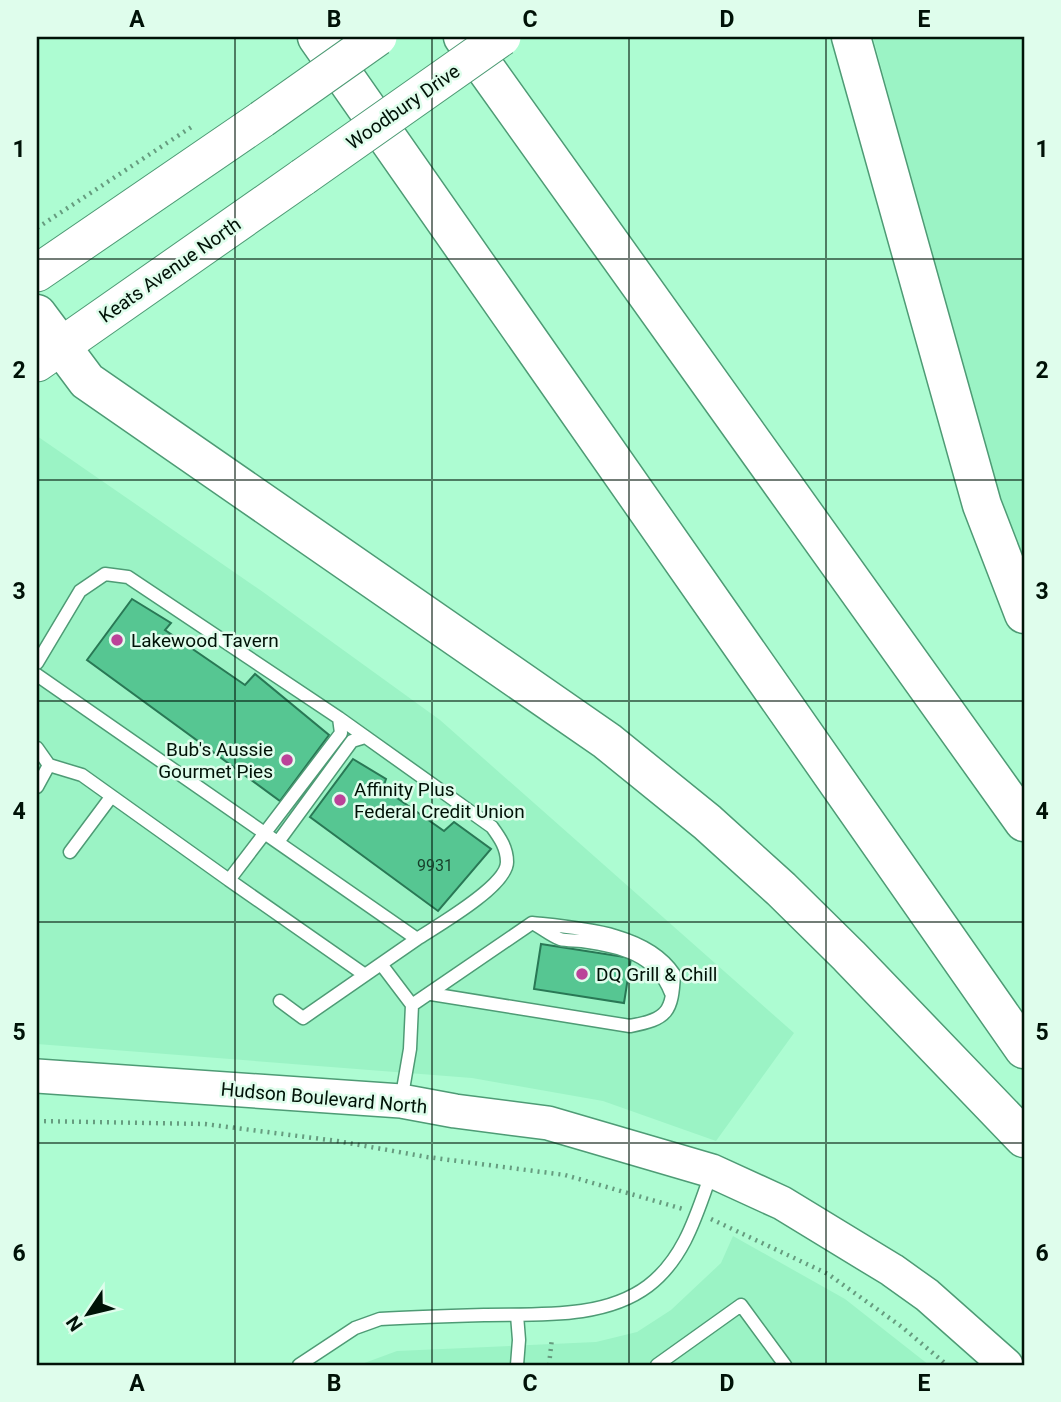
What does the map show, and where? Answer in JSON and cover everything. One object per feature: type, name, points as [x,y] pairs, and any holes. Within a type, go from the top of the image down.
[{"type":"highway","points":[[317,37],[1024,1049]]},
{"type":"highway","points":[[463,37],[1024,822]]},
{"type":"highway","points":[[851,37],[982,505],[1024,614]]},
{"type":"highway","points":[[37,314],[48,355],[607,741],[707,822],[849,956],[1024,1138]]},
{"type":"main road","points":[[37,274],[378,37]]},
{"type":"main road","name":"Woodbury Drive","points":[[303,177],[502,37]]},
{"type":"main road","name":"Keats Avenue North","points":[[48,355],[303,177]]},
{"type":"street","name":"Hudson Boulevard North","points":[[37,1076],[401,1101],[548,1123],[712,1171],[782,1203],[892,1270],[928,1295],[1006,1365]]},
{"type":"lane","points":[[37,663],[80,591],[105,573],[128,577],[339,718],[492,828],[505,845],[508,864],[502,878],[483,894],[303,1018],[280,1001]]},
{"type":"lane","points":[[37,675],[417,939]]},
{"type":"lane","points":[[229,880],[341,733],[339,718]]},
{"type":"lane","points":[[278,842],[352,741],[365,737]]},
{"type":"lane","points":[[37,748],[49,765],[82,775],[365,975]]},
{"type":"lane","points":[[37,787],[49,765]]},
{"type":"lane","points":[[70,852],[111,797]]},
{"type":"lane","points":[[412,1005],[532,923],[607,935],[633,943],[658,955],[674,974],[670,1006],[654,1022],[630,1026],[431,993]]},
{"type":"lane","points":[[381,964],[412,1005],[410,1049],[401,1101]]},
{"type":"lane","points":[[299,1365],[355,1328],[380,1318],[586,1311],[622,1301],[648,1286],[670,1263],[690,1234],[712,1171]]},
{"type":"lane","points":[[657,1365],[741,1304],[785,1365]]},
{"type":"lane","points":[[517,1315],[517,1365]]},
{"type":"path","points":[[37,228],[195,126]]},
{"type":"path","points":[[37,1121],[205,1124],[565,1175],[656,1199],[697,1213],[828,1274],[902,1327],[947,1365]]},
{"type":"path","points":[[549,1365],[552,1338]]},
{"type":"shaded area","points":[[873,37],[1024,37],[1024,592],[960,358]]},
{"type":"shaded area","points":[[37,436],[263,592],[440,720],[794,1033],[716,1141],[603,1101],[472,1078],[37,1044]]},
{"type":"shaded area","points":[[733,1236],[845,1299],[929,1365],[359,1365],[397,1351],[596,1342],[637,1332],[671,1310],[721,1263]]},
{"type":"building","points":[[132,599],[171,623],[165,630],[245,685],[255,674],[329,735],[280,801],[87,660]]},
{"type":"building","points":[[353,759],[386,779],[383,788],[444,831],[454,822],[491,849],[438,911],[310,817]]},
{"type":"building","name":"DQ Grill & Chill","points":[[541,944],[631,958],[624,1003],[534,989]]},
{"type":"place","name":"Lakewood Tavern","points":[[117,640]]},
{"type":"place","name":"Bub's Aussie Gourmet Pies","points":[[287,760]]},
{"type":"place","name":"Affinity Plus Federal Credit Union","points":[[340,800]]},
{"type":"place","name":"DQ Grill & Chill","points":[[582,974]]}]
